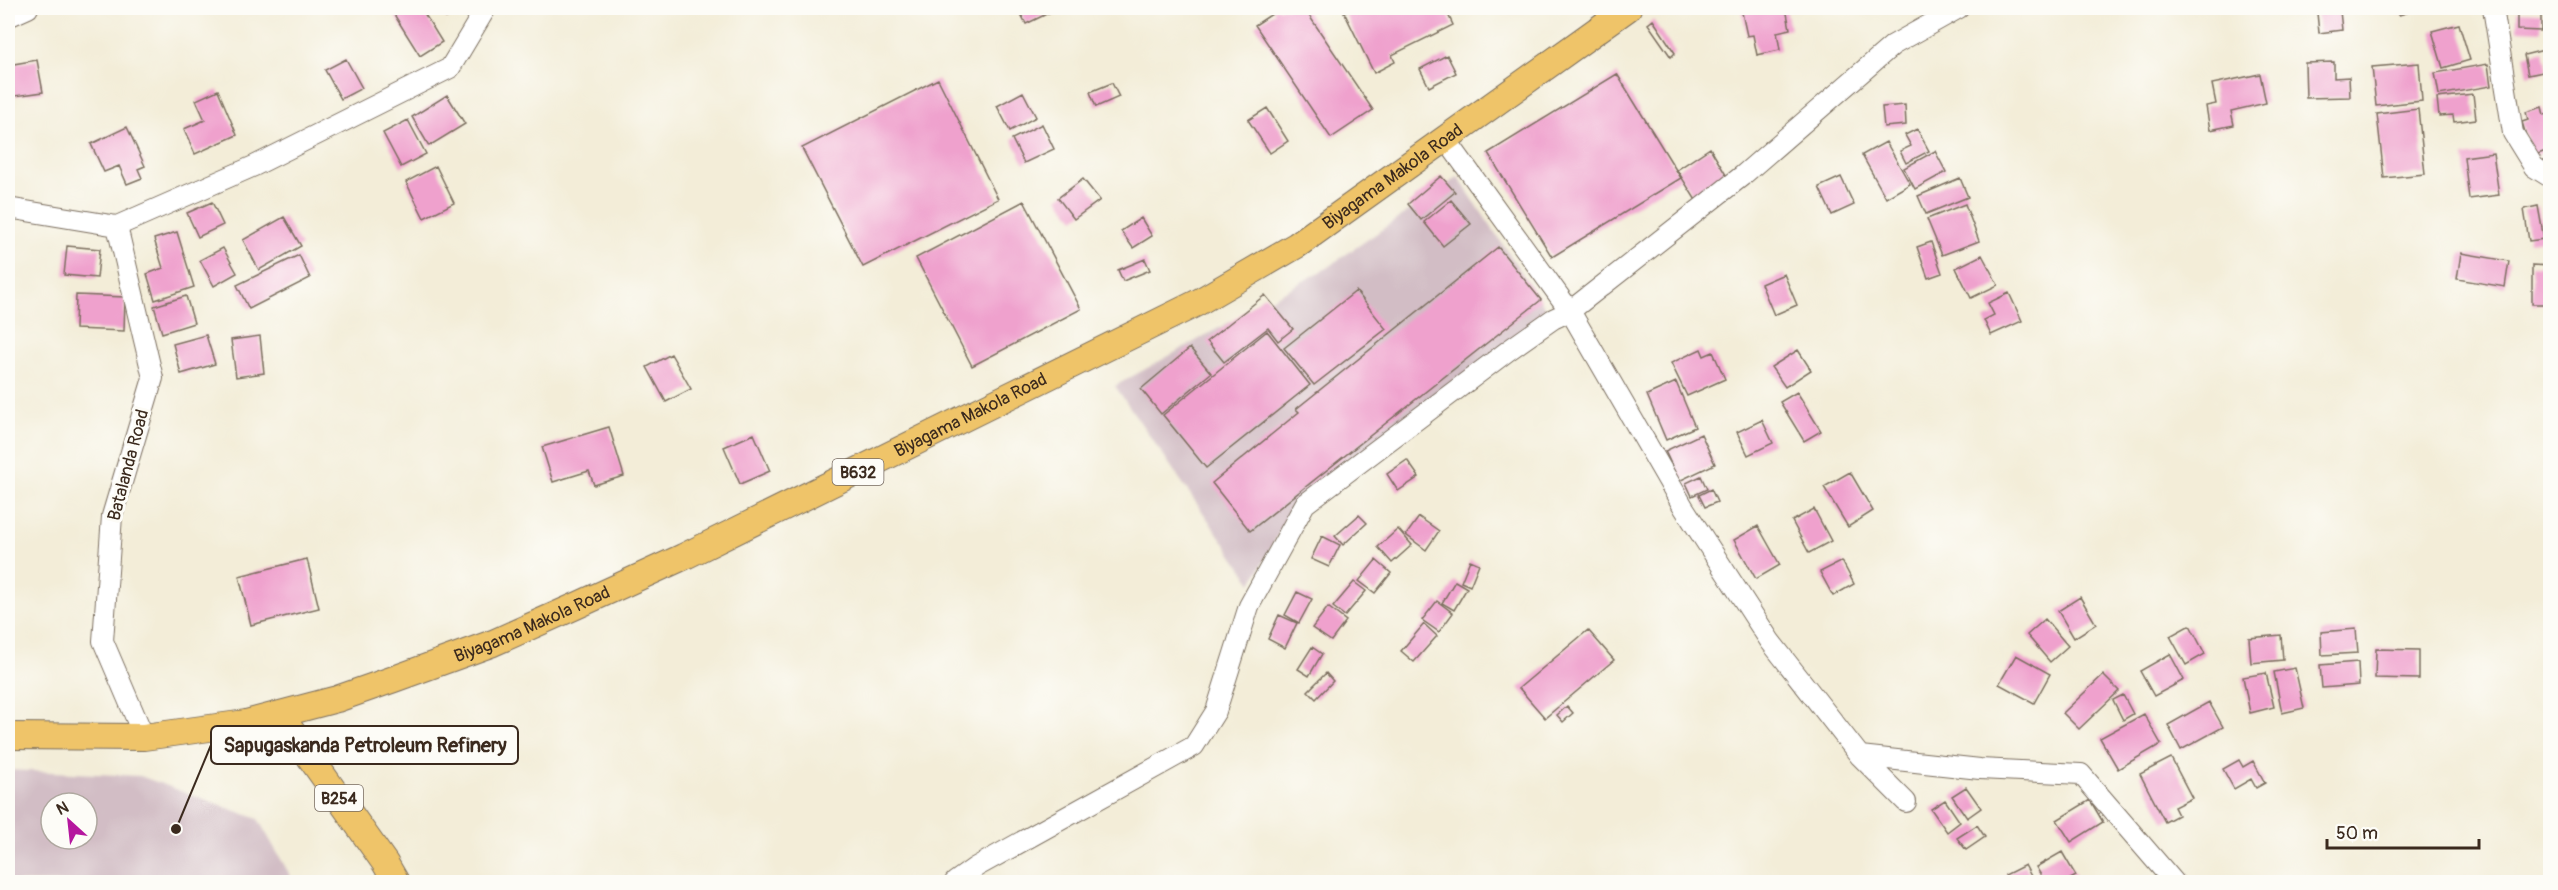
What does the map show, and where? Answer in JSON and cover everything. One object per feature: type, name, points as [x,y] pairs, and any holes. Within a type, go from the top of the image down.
[{"type":"main road","name":"Biyagama Makola Road","points":[[8,736],[144,737],[246,723],[337,699],[493,643],[683,557],[1197,303],[1297,245],[1628,8]]},
{"type":"main road","name":"B254","points":[[280,715],[385,863],[396,882]]},
{"type":"street","points":[[8,17],[28,8]]},
{"type":"street","points":[[8,208],[117,226],[254,166],[450,68],[486,8]]},
{"type":"street","points":[[955,882],[976,867],[1194,746],[1216,711],[1249,606],[1305,504],[1509,350],[1553,319],[1570,311],[1742,176],[1893,45],[1959,8]]},
{"type":"street","points":[[2493,8],[2513,133],[2534,168],[2550,177]]},
{"type":"street","points":[[1445,138],[1570,311],[1684,508],[1758,622],[1860,756],[1906,802]]},
{"type":"street","name":"Batalanda Road","points":[[117,226],[153,378],[111,516],[103,641],[144,737]]},
{"type":"street","points":[[1860,756],[1980,769],[2081,774],[2174,882]]},
{"type":"shaded area","points":[[1458,177],[1551,317],[1288,516],[1252,583],[1115,386],[1325,269]]},
{"type":"shaded area","points":[[8,770],[140,776],[258,819],[294,882],[8,882]]},
{"type":"building","points":[[390,8],[421,8],[442,42],[420,56]]},
{"type":"building","points":[[441,8],[467,8],[446,18]]},
{"type":"building","points":[[1018,8],[1059,8],[1026,24]]},
{"type":"building","points":[[1272,8],[1304,8],[1373,110],[1331,138],[1255,25],[1275,12]]},
{"type":"building","points":[[1353,8],[1445,8],[1453,25],[1392,55],[1395,62],[1374,73],[1344,12]]},
{"type":"building","points":[[1510,8],[1528,8],[1529,11],[1510,13]]},
{"type":"building","points":[[1741,8],[1786,8],[1790,29],[1777,32],[1780,50],[1757,55],[1753,35],[1747,36]]},
{"type":"building","points":[[2397,8],[2422,8],[2399,15]]},
{"type":"building","points":[[2340,11],[2342,30],[2319,33],[2317,13]]},
{"type":"building","points":[[2517,12],[2541,13],[2541,31],[2517,30]]},
{"type":"building","points":[[1653,20],[1675,53],[1671,57],[1648,24]]},
{"type":"building","points":[[2459,24],[2470,60],[2443,68],[2432,31]]},
{"type":"building","points":[[2544,50],[2548,71],[2528,75],[2524,55]]},
{"type":"building","points":[[1447,55],[1456,73],[1429,87],[1420,69]]},
{"type":"building","points":[[346,59],[362,88],[341,99],[325,70]]},
{"type":"building","points":[[37,60],[43,92],[8,97],[8,65]]},
{"type":"building","points":[[2334,62],[2334,78],[2349,77],[2350,97],[2306,98],[2305,63]]},
{"type":"building","points":[[2419,63],[2422,101],[2376,106],[2372,67]]},
{"type":"building","points":[[2488,64],[2491,86],[2439,95],[2435,73]]},
{"type":"building","points":[[1617,74],[1681,178],[1552,257],[1488,153]]},
{"type":"building","points":[[2260,74],[2266,103],[2231,111],[2234,125],[2210,130],[2206,106],[2216,104],[2212,84]]},
{"type":"building","points":[[938,79],[998,199],[863,267],[802,148]]},
{"type":"building","points":[[1112,83],[1119,97],[1096,107],[1090,92]]},
{"type":"building","points":[[218,90],[237,135],[195,154],[184,129],[205,120],[196,100]]},
{"type":"building","points":[[1023,92],[1036,117],[1010,131],[997,106]]},
{"type":"building","points":[[2473,94],[2476,119],[2454,122],[2453,115],[2439,116],[2437,98]]},
{"type":"building","points":[[447,95],[465,124],[429,146],[412,117]]},
{"type":"building","points":[[1905,105],[1906,125],[1884,127],[1882,107]]},
{"type":"building","points":[[2542,107],[2544,115],[2550,114],[2550,138],[2546,140],[2549,150],[2532,156],[2522,122],[2528,120],[2526,112]]},
{"type":"building","points":[[1267,108],[1288,141],[1270,153],[1248,120]]},
{"type":"building","points":[[2418,109],[2425,174],[2384,178],[2377,114]]},
{"type":"building","points":[[408,120],[426,154],[401,167],[383,133]]},
{"type":"building","points":[[1042,124],[1054,149],[1024,163],[1012,139]]},
{"type":"building","points":[[127,127],[145,166],[138,169],[142,178],[127,184],[119,166],[104,172],[91,144]]},
{"type":"building","points":[[1917,129],[1929,151],[1906,163],[1900,151],[1911,146],[1905,135]]},
{"type":"building","points":[[1886,142],[1910,184],[1886,198],[1862,155]]},
{"type":"building","points":[[1710,148],[1729,180],[1697,202],[1677,170]]},
{"type":"building","points":[[1935,151],[1946,172],[1915,189],[1904,168]]},
{"type":"building","points":[[2493,153],[2499,195],[2469,199],[2464,157]]},
{"type":"building","points":[[436,166],[454,203],[424,218],[406,182]]},
{"type":"building","points":[[1441,176],[1455,192],[1421,220],[1408,204]]},
{"type":"building","points":[[1841,177],[1854,205],[1832,215],[1819,187]]},
{"type":"building","points":[[1960,178],[1968,197],[1926,214],[1918,196]]},
{"type":"building","points":[[1083,179],[1100,200],[1074,219],[1058,198]]},
{"type":"building","points":[[1451,200],[1471,224],[1443,246],[1424,222]]},
{"type":"building","points":[[1024,201],[1081,309],[972,366],[916,258]]},
{"type":"building","points":[[212,202],[223,225],[198,237],[187,213]]},
{"type":"building","points":[[1965,204],[1979,241],[1942,255],[1927,219]]},
{"type":"building","points":[[2538,206],[2544,239],[2529,241],[2524,209]]},
{"type":"building","points":[[284,217],[301,246],[259,270],[243,240]]},
{"type":"building","points":[[1141,218],[1152,236],[1133,248],[1121,231]]},
{"type":"building","points":[[177,232],[194,287],[155,300],[147,274],[163,268],[154,239]]},
{"type":"building","points":[[1931,242],[1942,273],[1928,278],[1917,247]]},
{"type":"building","points":[[67,246],[100,249],[97,278],[64,275]]},
{"type":"building","points":[[1498,247],[1541,300],[1250,531],[1212,483],[1299,412],[1296,409]]},
{"type":"building","points":[[223,248],[237,273],[214,286],[200,260]]},
{"type":"building","points":[[2461,253],[2509,261],[2505,287],[2457,279]]},
{"type":"building","points":[[299,255],[310,278],[249,309],[237,285]]},
{"type":"building","points":[[1982,255],[1998,285],[1971,298],[1956,268]]},
{"type":"building","points":[[1145,259],[1150,270],[1123,281],[1118,270]]},
{"type":"building","points":[[2532,265],[2550,266],[2550,304],[2532,304]]},
{"type":"building","points":[[1784,274],[1797,305],[1774,315],[1761,284]]},
{"type":"building","points":[[1356,291],[1386,329],[1314,385],[1284,348]]},
{"type":"building","points":[[2009,293],[2022,321],[1991,335],[1984,320],[1994,315],[1988,303]]},
{"type":"building","points":[[76,295],[125,297],[124,331],[75,329]]},
{"type":"building","points":[[1265,295],[1293,329],[1278,341],[1268,328],[1224,362],[1207,341]]},
{"type":"building","points":[[186,296],[194,323],[162,333],[154,306]]},
{"type":"building","points":[[1267,331],[1310,385],[1206,468],[1163,415]]},
{"type":"building","points":[[206,335],[215,364],[181,374],[173,344]]},
{"type":"building","points":[[260,336],[264,373],[236,377],[231,340]]},
{"type":"building","points":[[1190,348],[1211,373],[1161,414],[1141,389]]},
{"type":"building","points":[[1701,349],[1704,356],[1713,352],[1725,379],[1687,396],[1671,363]]},
{"type":"building","points":[[1798,350],[1811,370],[1785,387],[1771,367]]},
{"type":"building","points":[[671,354],[691,389],[666,402],[647,367]]},
{"type":"building","points":[[1676,382],[1695,427],[1666,440],[1647,395]]},
{"type":"building","points":[[1797,392],[1821,431],[1804,441],[1780,402]]},
{"type":"building","points":[[1762,420],[1773,443],[1748,455],[1737,432]]},
{"type":"building","points":[[609,427],[624,476],[594,485],[589,471],[553,482],[542,447]]},
{"type":"building","points":[[754,434],[770,471],[740,484],[724,447]]},
{"type":"building","points":[[1701,434],[1715,464],[1679,481],[1665,451]]},
{"type":"building","points":[[1407,460],[1419,477],[1398,491],[1387,474]]},
{"type":"building","points":[[1850,472],[1873,511],[1848,527],[1824,487]]},
{"type":"building","points":[[1701,476],[1707,489],[1692,496],[1686,483]]},
{"type":"building","points":[[1711,489],[1717,502],[1705,507],[1699,495]]},
{"type":"building","points":[[1814,509],[1831,541],[1809,553],[1792,521]]},
{"type":"building","points":[[1359,515],[1367,523],[1343,545],[1335,536]]},
{"type":"building","points":[[1419,517],[1439,531],[1426,550],[1406,535]]},
{"type":"building","points":[[1758,526],[1780,565],[1756,579],[1734,540]]},
{"type":"building","points":[[1398,529],[1412,545],[1392,563],[1378,547]]},
{"type":"building","points":[[1322,536],[1340,545],[1329,567],[1311,559]]},
{"type":"building","points":[[307,559],[319,608],[251,625],[239,576]]},
{"type":"building","points":[[1376,560],[1391,573],[1375,593],[1359,581]]},
{"type":"building","points":[[1470,560],[1479,564],[1470,586],[1461,582]]},
{"type":"building","points":[[1842,561],[1854,584],[1833,596],[1820,572]]},
{"type":"building","points":[[1455,581],[1467,588],[1454,610],[1442,603]]},
{"type":"building","points":[[1354,582],[1366,591],[1345,616],[1333,607]]},
{"type":"building","points":[[1297,592],[1312,599],[1299,623],[1285,615]]},
{"type":"building","points":[[2080,597],[2096,624],[2074,638],[2058,611]]},
{"type":"building","points":[[1437,601],[1453,613],[1439,632],[1422,620]]},
{"type":"building","points":[[1328,607],[1346,621],[1331,641],[1312,628]]},
{"type":"building","points":[[1279,615],[1297,623],[1285,648],[1268,639]]},
{"type":"building","points":[[2045,619],[2068,646],[2050,662],[2027,635]]},
{"type":"building","points":[[1424,624],[1437,636],[1414,662],[1401,651]]},
{"type":"building","points":[[2190,625],[2205,654],[2186,665],[2170,636]]},
{"type":"building","points":[[2356,629],[2358,653],[2322,655],[2321,632]]},
{"type":"building","points":[[1588,630],[1614,660],[1545,718],[1519,688]]},
{"type":"building","points":[[2281,635],[2283,660],[2251,663],[2249,638]]},
{"type":"building","points":[[1312,647],[1322,654],[1309,676],[1298,669]]},
{"type":"building","points":[[2376,649],[2419,650],[2419,679],[2375,678]]},
{"type":"building","points":[[2170,654],[2184,680],[2154,696],[2140,671]]},
{"type":"building","points":[[2016,655],[2050,674],[2034,703],[1999,684]]},
{"type":"building","points":[[2358,662],[2359,685],[2322,688],[2320,665]]},
{"type":"building","points":[[2295,668],[2304,708],[2282,713],[2274,672]]},
{"type":"building","points":[[1326,673],[1333,681],[1316,699],[1308,691]]},
{"type":"building","points":[[2266,673],[2274,707],[2250,713],[2243,677]]},
{"type":"building","points":[[2103,675],[2119,691],[2079,729],[2063,713]]},
{"type":"building","points":[[2123,695],[2133,714],[2123,720],[2113,700]]},
{"type":"building","points":[[2209,702],[2223,727],[2181,750],[2168,725]]},
{"type":"building","points":[[1567,706],[1573,713],[1563,722],[1557,715]]},
{"type":"building","points":[[2144,714],[2161,744],[2118,769],[2100,738]]},
{"type":"building","points":[[2171,758],[2192,798],[2174,807],[2178,815],[2165,822],[2140,774]]},
{"type":"building","points":[[2239,760],[2243,767],[2253,761],[2265,783],[2256,788],[2251,779],[2234,789],[2223,769]]},
{"type":"building","points":[[1966,787],[1981,808],[1967,818],[1952,796]]},
{"type":"building","points":[[1945,800],[1960,822],[1947,832],[1931,809]]},
{"type":"building","points":[[2090,800],[2103,822],[2071,842],[2057,820]]},
{"type":"building","points":[[1977,825],[1985,837],[1966,850],[1957,838]]},
{"type":"building","points":[[2062,852],[2076,876],[2065,882],[2045,882],[2036,867]]},
{"type":"building","points":[[2025,865],[2034,882],[2009,882],[2005,875]]},
{"type":"place","name":"Sapugaskanda Petroleum Refinery","points":[[176,829]]}]
